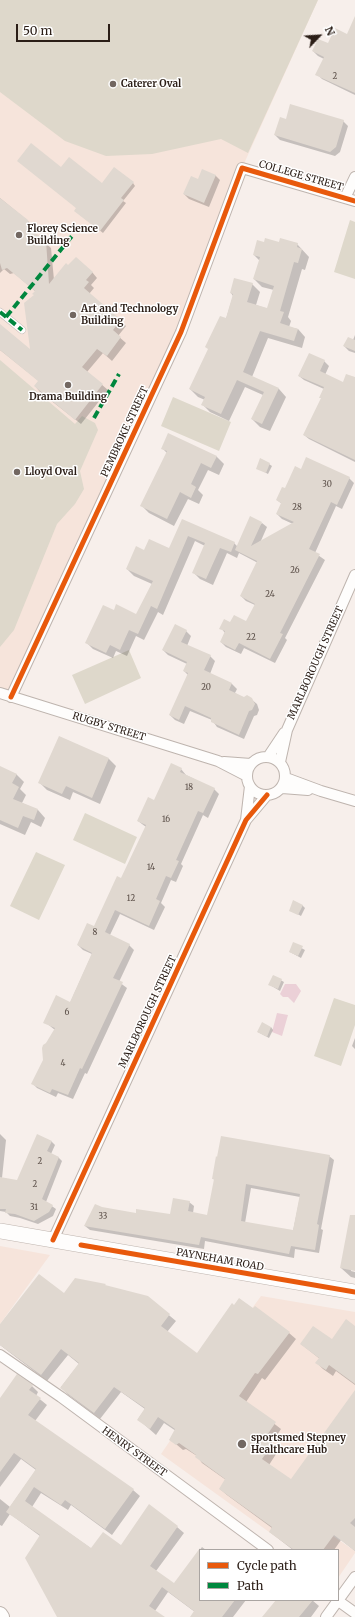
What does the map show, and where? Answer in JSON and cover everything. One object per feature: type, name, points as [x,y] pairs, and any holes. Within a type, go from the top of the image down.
[{"type":"main road","name":"PAYNEHAM ROAD","points":[[0,1231],[354,1291]]},
{"type":"street","name":"COLLEGE STREET","points":[[242,168],[350,200]]},
{"type":"street","name":"PEMBROKE STREET","points":[[11,697],[182,332],[242,168]]},
{"type":"street","points":[[350,200],[355,177]]},
{"type":"street","points":[[0,312],[22,330]]},
{"type":"street","name":"MARLBOROUGH STREET","points":[[280,762],[287,730],[355,575]]},
{"type":"street","name":"RUGBY STREET","points":[[0,693],[218,761],[247,776]]},
{"type":"street","name":"MARLBOROUGH STREET","points":[[268,756],[287,730]]},
{"type":"street","points":[[268,756],[280,762],[285,771],[286,778],[282,788],[274,794],[267,796],[254,792],[250,786],[247,776],[251,764],[261,757],[268,756]]},
{"type":"street","name":"RUGBY STREET","points":[[218,761],[251,764]]},
{"type":"street","points":[[286,778],[355,801]]},
{"type":"street","name":"MARLBOROUGH STREET","points":[[246,820],[250,786]]},
{"type":"street","points":[[282,788],[322,791]]},
{"type":"street","name":"MARLBOROUGH STREET","points":[[53,1240],[246,820],[267,796]]},
{"type":"street","name":"HENRY STREET","points":[[0,1355],[60,1397],[267,1549]]},
{"type":"street","points":[[339,1597],[355,1576]]},
{"type":"street","points":[[326,1617],[336,1601]]},
{"type":"street","points":[[338,1601],[355,1613]]},
{"type":"shaded area","points":[[0,0],[318,0],[242,168],[181,332],[11,697],[0,692]]},
{"type":"shaded area","name":"Caterer Oval","points":[[0,0],[318,0],[248,153],[221,139],[152,154],[106,156],[65,141],[0,92]]},
{"type":"shaded area","points":[[350,220],[355,222],[355,279],[334,272]]},
{"type":"shaded area","points":[[0,360],[75,424],[82,416],[95,423],[98,430],[80,471],[84,489],[75,504],[57,524],[14,630],[0,647]]},
{"type":"shaded area","points":[[173,397],[231,422],[219,451],[161,426]]},
{"type":"shaded area","points":[[129,650],[141,678],[85,704],[72,675]]},
{"type":"shaded area","points":[[85,813],[137,837],[125,864],[73,840]]},
{"type":"shaded area","points":[[36,852],[65,865],[39,920],[10,906]]},
{"type":"shaded area","points":[[285,984],[296,984],[301,991],[294,1003],[288,997],[283,997],[280,994]]},
{"type":"shaded area","points":[[334,998],[355,1005],[355,1025],[341,1066],[314,1056]]},
{"type":"shaded area","points":[[277,1013],[288,1015],[282,1036],[272,1032]]},
{"type":"shaded area","points":[[0,1246],[50,1255],[0,1324]]},
{"type":"shaded area","name":"sportsmed Stepney Healthcare Hub","points":[[261,1296],[355,1312],[355,1457],[327,1532],[355,1551],[339,1577],[339,1549],[293,1549],[161,1454],[202,1394],[193,1390]]},
{"type":"building","points":[[355,16],[355,93],[315,75],[324,57],[312,51],[318,39],[328,43],[335,28],[347,34]]},
{"type":"building","points":[[290,104],[344,120],[336,147],[330,152],[274,135],[280,117],[286,119]]},
{"type":"building","points":[[31,143],[61,167],[69,157],[102,183],[114,167],[134,182],[121,198],[124,200],[100,231],[74,211],[76,208],[17,161]]},
{"type":"building","points":[[202,169],[216,175],[204,203],[183,194],[191,176],[198,179]]},
{"type":"building","points":[[0,198],[28,220],[29,228],[46,241],[49,284],[66,263],[68,265],[76,257],[93,272],[86,280],[89,282],[84,288],[121,320],[113,330],[121,337],[107,356],[97,349],[82,367],[103,384],[75,420],[34,386],[38,381],[0,350],[0,324],[30,349],[24,303],[34,295],[32,294],[35,291],[7,268],[2,270],[0,263]]},
{"type":"building","points":[[265,238],[279,242],[280,238],[298,243],[297,247],[302,249],[298,263],[294,262],[280,311],[284,312],[280,323],[298,329],[294,341],[260,331],[243,372],[279,388],[262,424],[251,419],[264,392],[237,380],[221,414],[201,405],[205,397],[189,389],[208,349],[205,347],[220,316],[226,318],[233,294],[230,293],[234,278],[253,283],[247,302],[267,308],[274,286],[253,279],[260,257],[253,255],[257,240],[264,242]]},
{"type":"building","points":[[348,337],[355,340],[355,351],[343,346]]},
{"type":"building","points":[[309,353],[325,360],[320,371],[343,382],[346,374],[355,377],[355,460],[303,435],[321,398],[319,398],[324,387],[298,376]]},
{"type":"building","points":[[168,433],[217,456],[211,468],[201,463],[191,484],[196,487],[191,498],[180,492],[167,519],[140,506],[167,451],[161,449]]},
{"type":"building","points":[[306,457],[350,477],[337,505],[331,502],[309,549],[320,554],[280,633],[283,634],[270,659],[239,643],[235,650],[220,642],[225,631],[219,629],[224,619],[230,622],[234,615],[246,621],[255,604],[240,596],[257,561],[235,550],[250,516],[262,522],[251,546],[294,522],[276,514],[281,503],[276,500],[282,487],[285,488],[295,466],[301,469]]},
{"type":"building","points":[[260,458],[270,463],[266,473],[256,469]]},
{"type":"building","points":[[182,519],[235,542],[231,552],[220,548],[206,579],[192,573],[205,543],[188,536],[157,609],[151,606],[138,634],[129,630],[120,650],[110,645],[106,653],[85,643],[103,605],[114,610],[116,604],[136,614],[153,581],[126,569],[136,546],[144,550],[149,539],[169,548]]},
{"type":"building","points":[[175,624],[187,630],[181,642],[211,655],[204,670],[232,683],[229,690],[244,697],[247,695],[252,698],[255,704],[252,710],[249,711],[239,735],[211,722],[211,718],[185,706],[179,720],[169,715],[188,673],[183,671],[187,662],[162,650]]},
{"type":"building","points":[[59,736],[109,758],[92,798],[66,786],[62,794],[38,783]]},
{"type":"building","points":[[171,763],[182,768],[180,772],[215,788],[203,813],[198,811],[176,860],[179,861],[171,878],[166,876],[156,899],[160,901],[149,926],[115,910],[105,932],[130,944],[113,978],[123,982],[82,1069],[80,1068],[68,1095],[52,1089],[50,1093],[31,1084],[43,1060],[43,1045],[46,1043],[55,1028],[43,1023],[56,995],[70,1002],[92,953],[77,945],[87,923],[94,926],[117,876],[121,878],[146,825],[137,821],[148,797],[154,800]]},
{"type":"building","points":[[0,766],[17,774],[12,783],[19,787],[13,799],[38,809],[34,820],[23,816],[18,828],[0,820]]},
{"type":"building","points":[[293,900],[303,905],[298,915],[289,911]]},
{"type":"building","points":[[293,942],[303,946],[298,956],[289,952]]},
{"type":"building","points":[[273,975],[282,979],[278,989],[268,985]]},
{"type":"building","points":[[262,1022],[271,1027],[267,1037],[257,1032]]},
{"type":"building","points":[[37,1134],[52,1141],[47,1151],[59,1157],[42,1199],[53,1205],[49,1212],[34,1221],[15,1214],[5,1213],[6,1209],[0,1209],[0,1177],[17,1180]]},
{"type":"building","points":[[221,1136],[330,1155],[317,1224],[319,1225],[315,1250],[291,1246],[289,1254],[201,1237],[199,1245],[84,1226],[95,1204],[102,1207],[136,1213],[136,1209],[170,1214],[173,1198],[190,1201],[188,1211],[207,1215],[214,1179],[212,1179],[216,1156],[217,1157]],"holes":[[[246,1184],[300,1194],[293,1230],[241,1221]]]},
{"type":"building","points":[[350,1215],[355,1215],[355,1271],[340,1268]]},
{"type":"building","points":[[39,1274],[64,1293],[75,1278],[106,1284],[105,1285],[148,1296],[170,1314],[161,1326],[197,1353],[232,1303],[234,1305],[239,1298],[253,1308],[255,1306],[290,1332],[258,1374],[255,1373],[239,1396],[276,1422],[265,1438],[273,1444],[262,1459],[291,1479],[355,1390],[355,1518],[350,1523],[355,1527],[355,1551],[334,1535],[324,1549],[293,1549],[269,1532],[272,1527],[219,1489],[225,1479],[179,1443],[176,1445],[169,1440],[175,1429],[158,1417],[150,1429],[137,1420],[145,1408],[114,1387],[94,1413],[60,1388],[79,1363],[61,1349],[41,1375],[0,1345],[0,1324]]},
{"type":"building","points":[[346,1319],[355,1326],[355,1384],[329,1365],[326,1370],[315,1363],[319,1358],[300,1344],[313,1326],[332,1339]]},
{"type":"building","points":[[17,1374],[33,1385],[29,1390],[41,1398],[28,1415],[134,1489],[105,1529],[65,1500],[61,1505],[34,1487],[25,1501],[91,1548],[103,1532],[121,1545],[149,1504],[178,1526],[150,1566],[174,1583],[199,1549],[199,1601],[234,1601],[222,1617],[190,1617],[194,1611],[162,1587],[149,1606],[165,1617],[57,1617],[25,1558],[40,1535],[6,1512],[36,1469],[14,1453],[0,1472],[0,1398]]},
{"type":"building","points":[[275,1601],[312,1601],[299,1617],[262,1617]]},
{"type":"marked path","points":[[6,317],[72,236]]},
{"type":"marked path","points":[[0,312],[22,330]]},
{"type":"marked path","points":[[94,418],[119,374]]},
{"type":"cycle path","points":[[11,697],[181,332],[242,168],[355,201]]},
{"type":"cycle path","points":[[53,1240],[246,820],[267,795]]},
{"type":"cycle path","points":[[81,1245],[355,1292]]},
{"type":"place","name":"Caterer Oval","points":[[113,84]]},
{"type":"place","name":"Florey Science Building","points":[[19,235]]},
{"type":"place","name":"Art and Technology Building","points":[[73,315]]},
{"type":"place","name":"Drama Building","points":[[68,385]]},
{"type":"place","name":"Lloyd Oval","points":[[17,472]]},
{"type":"place","name":"sportsmed Stepney Healthcare Hub","points":[[242,1444]]}]
